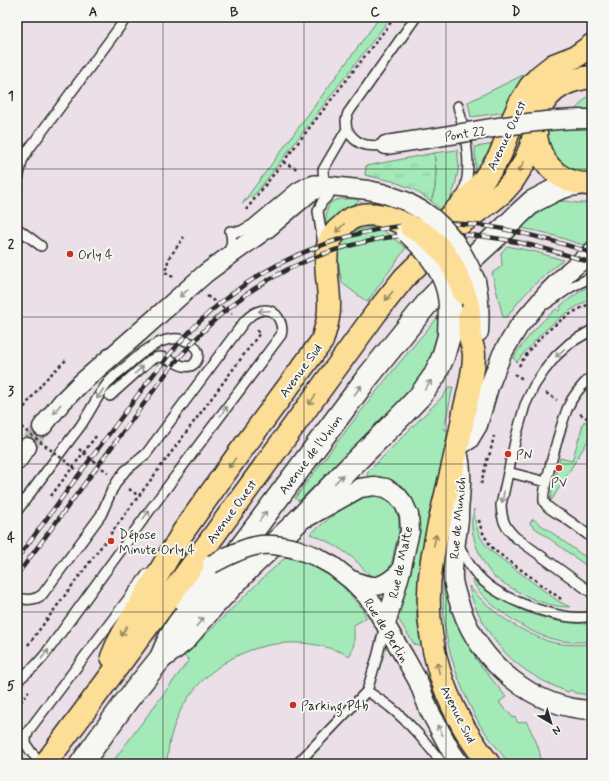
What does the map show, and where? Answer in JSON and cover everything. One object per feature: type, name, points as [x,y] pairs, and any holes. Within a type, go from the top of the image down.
[{"type":"main road","name":"Avenue Ouest","points":[[404,278],[417,251],[476,190],[492,168],[500,155],[520,103],[530,87],[540,76],[554,65],[577,56],[592,45]]},
{"type":"main road","name":"Avenue Ouest","points":[[44,764],[153,619],[356,340],[404,278],[458,225],[492,201],[512,182],[532,147],[536,120],[546,99],[563,84],[573,80],[592,77]]},
{"type":"main road","points":[[535,131],[541,155],[547,165],[556,174],[566,180],[585,184]]},
{"type":"main road","name":"Avenue Sud","points":[[112,672],[112,655],[117,645],[183,532],[322,341],[327,324],[329,308],[326,263],[327,248],[331,239],[350,219],[361,215],[375,214],[390,217],[414,223],[442,249],[459,278],[470,317],[470,339],[474,354],[472,377],[431,562],[429,618],[432,645],[440,675],[450,701],[479,752],[489,764]]},
{"type":"street","name":"Pont 22","points":[[386,145],[546,121],[592,119]]},
{"type":"street","name":"Avenue de l'Union","points":[[81,764],[128,699],[161,658],[175,629],[215,582],[367,378],[430,300],[456,273],[532,202],[555,190],[569,185],[585,184]]},
{"type":"street","name":"Avenue Sud","points":[[42,427],[62,402],[80,384],[206,273],[268,228],[309,193],[317,189],[331,186],[382,193],[405,201],[414,223]]},
{"type":"street","points":[[206,273],[278,236],[316,204],[324,188]]},
{"type":"street","points":[[457,447],[469,440],[478,425],[489,387],[502,354],[519,326],[553,287],[569,271],[592,252]]},
{"type":"street","points":[[161,658],[184,640],[213,606],[250,567],[296,523],[420,396],[435,375],[443,357],[464,294]]},
{"type":"street","name":"Rue de Munich","points":[[457,447],[461,474],[459,518],[453,580],[457,599],[465,619],[488,656],[501,670],[517,683],[538,696],[562,705],[583,710],[592,710]]},
{"type":"street","name":"Rue de Malte","points":[[296,523],[360,488],[374,486],[386,488],[397,495],[404,504],[409,515],[410,531],[401,571],[386,624]]},
{"type":"street","name":"Rue de Berlin","points":[[153,619],[160,619],[168,614],[190,585],[212,564],[234,554],[256,546],[276,545],[296,549],[315,556],[333,566],[351,580],[373,604],[418,681],[429,710],[460,764]]},
{"type":"street","points":[[351,580],[363,585],[372,586],[390,581],[401,571]]},
{"type":"lane","points":[[17,190],[22,161],[29,149],[127,17]]},
{"type":"lane","points":[[386,145],[365,145],[357,141],[351,136],[347,129],[346,121],[348,113],[416,17]]},
{"type":"lane","points":[[456,209],[464,193],[468,176],[466,144],[458,106]]},
{"type":"lane","points":[[326,263],[318,211],[322,202],[324,188],[323,170],[347,129]]},
{"type":"lane","points":[[225,259],[231,246],[232,238],[230,231],[239,232],[252,225],[304,183],[314,180],[324,188]]},
{"type":"lane","points":[[17,228],[41,246]]},
{"type":"lane","points":[[519,326],[554,298],[571,287],[592,277]]},
{"type":"lane","points":[[17,597],[35,599],[42,595],[101,515],[118,480],[146,454],[244,322],[253,313],[259,311],[266,310],[274,313],[278,317],[282,326],[281,335],[148,512],[44,656],[35,666],[17,681]]},
{"type":"lane","points":[[592,330],[570,343],[556,356],[534,386],[525,405],[516,437],[501,505],[503,523],[515,537],[592,593]]},
{"type":"lane","points":[[17,511],[79,428],[100,394],[114,376],[138,356],[153,345],[160,342],[179,339],[193,344],[197,350],[199,355],[196,363],[190,366],[184,367],[165,358],[154,358],[110,396]]},
{"type":"lane","points":[[592,376],[575,393],[568,407],[560,430],[543,496],[544,502],[547,506],[592,538]]},
{"type":"lane","points":[[508,472],[546,482]]},
{"type":"lane","points":[[17,746],[146,574],[183,532]]},
{"type":"lane","points":[[456,539],[464,555],[480,577],[489,586],[500,593],[534,608],[554,614],[572,617],[591,617]]},
{"type":"lane","points":[[297,764],[367,691],[386,624]]},
{"type":"lane","points":[[367,691],[389,706],[405,720],[426,742],[443,764]]},
{"type":"lane","points":[[29,730],[26,740],[27,746],[44,764]]},
{"type":"path","points":[[230,231],[395,17]]},
{"type":"path","points":[[283,162],[301,171]]},
{"type":"path","points":[[165,272],[169,258],[184,237]]},
{"type":"path","points":[[28,645],[260,333],[250,326]]},
{"type":"path","points":[[17,417],[44,381],[67,359]]},
{"type":"path","points":[[514,374],[592,421]]},
{"type":"path","points":[[17,424],[77,470]]},
{"type":"path","points":[[51,496],[96,436]]},
{"type":"path","points":[[74,444],[111,476]]},
{"type":"path","points":[[124,485],[142,498]]},
{"type":"green space","points":[[380,17],[391,17],[257,192],[242,204]]},
{"type":"green space","points":[[531,70],[506,112],[471,117],[468,102]]},
{"type":"green space","points":[[592,92],[592,174],[585,174],[562,166],[548,150],[546,127],[569,116]]},
{"type":"green space","points":[[495,144],[476,172],[475,147]]},
{"type":"green space","points":[[457,150],[459,166],[455,186],[450,200],[441,210],[431,201],[435,187],[436,170],[434,153]]},
{"type":"green space","points":[[434,153],[436,170],[435,188],[431,201],[413,189],[392,181],[365,175],[366,166]]},
{"type":"green space","points":[[341,199],[357,199],[359,201],[340,213],[326,226],[327,212],[330,204]]},
{"type":"green space","points":[[565,201],[592,203],[592,239],[583,245],[546,233],[522,228],[540,209],[557,202]]},
{"type":"green space","points":[[375,227],[384,231],[406,248],[367,302],[342,283],[338,258],[340,247],[353,231]]},
{"type":"green space","points":[[507,246],[536,252],[563,260],[533,286],[507,317],[503,317],[492,273],[502,266],[501,253]]},
{"type":"green space","points":[[592,285],[592,299],[570,311],[550,326],[541,334],[517,362],[513,358],[544,320],[556,309],[559,311],[561,309],[560,306],[582,290]]},
{"type":"green space","points":[[439,316],[436,342],[428,363],[408,393],[299,501],[295,498],[383,383]]},
{"type":"green space","points":[[449,387],[453,387],[444,429],[450,431],[420,565],[417,620],[421,647],[414,644],[397,617],[419,525],[416,509],[411,497],[402,487],[393,481],[380,477],[369,477],[367,475],[368,472],[443,396]]},
{"type":"green space","points":[[584,421],[592,426],[592,434],[551,501],[560,458],[572,461]]},
{"type":"green space","points":[[370,495],[383,497],[388,500],[395,508],[399,520],[398,536],[390,566],[384,575],[375,577],[368,573],[353,558],[343,551],[327,541],[310,534],[353,502]]},
{"type":"green space","points":[[474,509],[478,532],[487,547],[558,601],[570,607],[550,604],[530,598],[494,577],[485,565],[475,541],[472,526]]},
{"type":"green space","points":[[533,519],[592,562],[592,570],[531,525],[530,523]]},
{"type":"green space","points":[[286,557],[307,563],[325,573],[341,585],[362,609],[366,618],[354,625],[354,644],[350,656],[319,645],[287,643],[257,648],[229,660],[205,678],[185,702],[172,731],[167,764],[111,764],[189,660],[184,656]]},
{"type":"green space","points":[[444,570],[479,654],[475,658],[506,697],[499,702],[505,710],[506,709],[513,718],[515,717],[518,723],[526,721],[538,747],[541,764],[509,764],[474,715],[459,681],[448,645],[443,610]]},
{"type":"green space","points":[[473,578],[500,598],[528,613],[559,621],[592,624],[592,641],[576,642],[559,640],[534,632],[516,622],[497,608],[480,592],[475,585]]},
{"type":"green space","points":[[469,586],[495,612],[510,623],[527,632],[544,640],[555,643],[574,645],[592,644],[592,689],[590,695],[575,693],[571,690],[568,692],[528,672],[517,664],[497,643],[481,618],[475,606]]},
{"type":"tunnel","points":[[27,447],[42,427]]},
{"type":"railway","points":[[17,559],[146,384],[176,346],[198,323],[229,296],[262,274],[298,255],[336,240],[376,230],[416,225],[457,224],[498,228],[545,239],[592,253]]},
{"type":"railway","points":[[17,575],[171,367],[219,316],[245,295],[274,277],[304,262],[335,250],[368,241],[401,236],[434,234],[468,235],[500,239],[547,249],[592,263]]},
{"type":"place","name":"Orly 4","points":[[70,254]]},
{"type":"place","name":"PN","points":[[508,454]]},
{"type":"place","name":"PV","points":[[559,468]]},
{"type":"place","name":"Dépose Minute Orly 4","points":[[111,541]]},
{"type":"place","name":"Parking P4b","points":[[293,705]]}]
